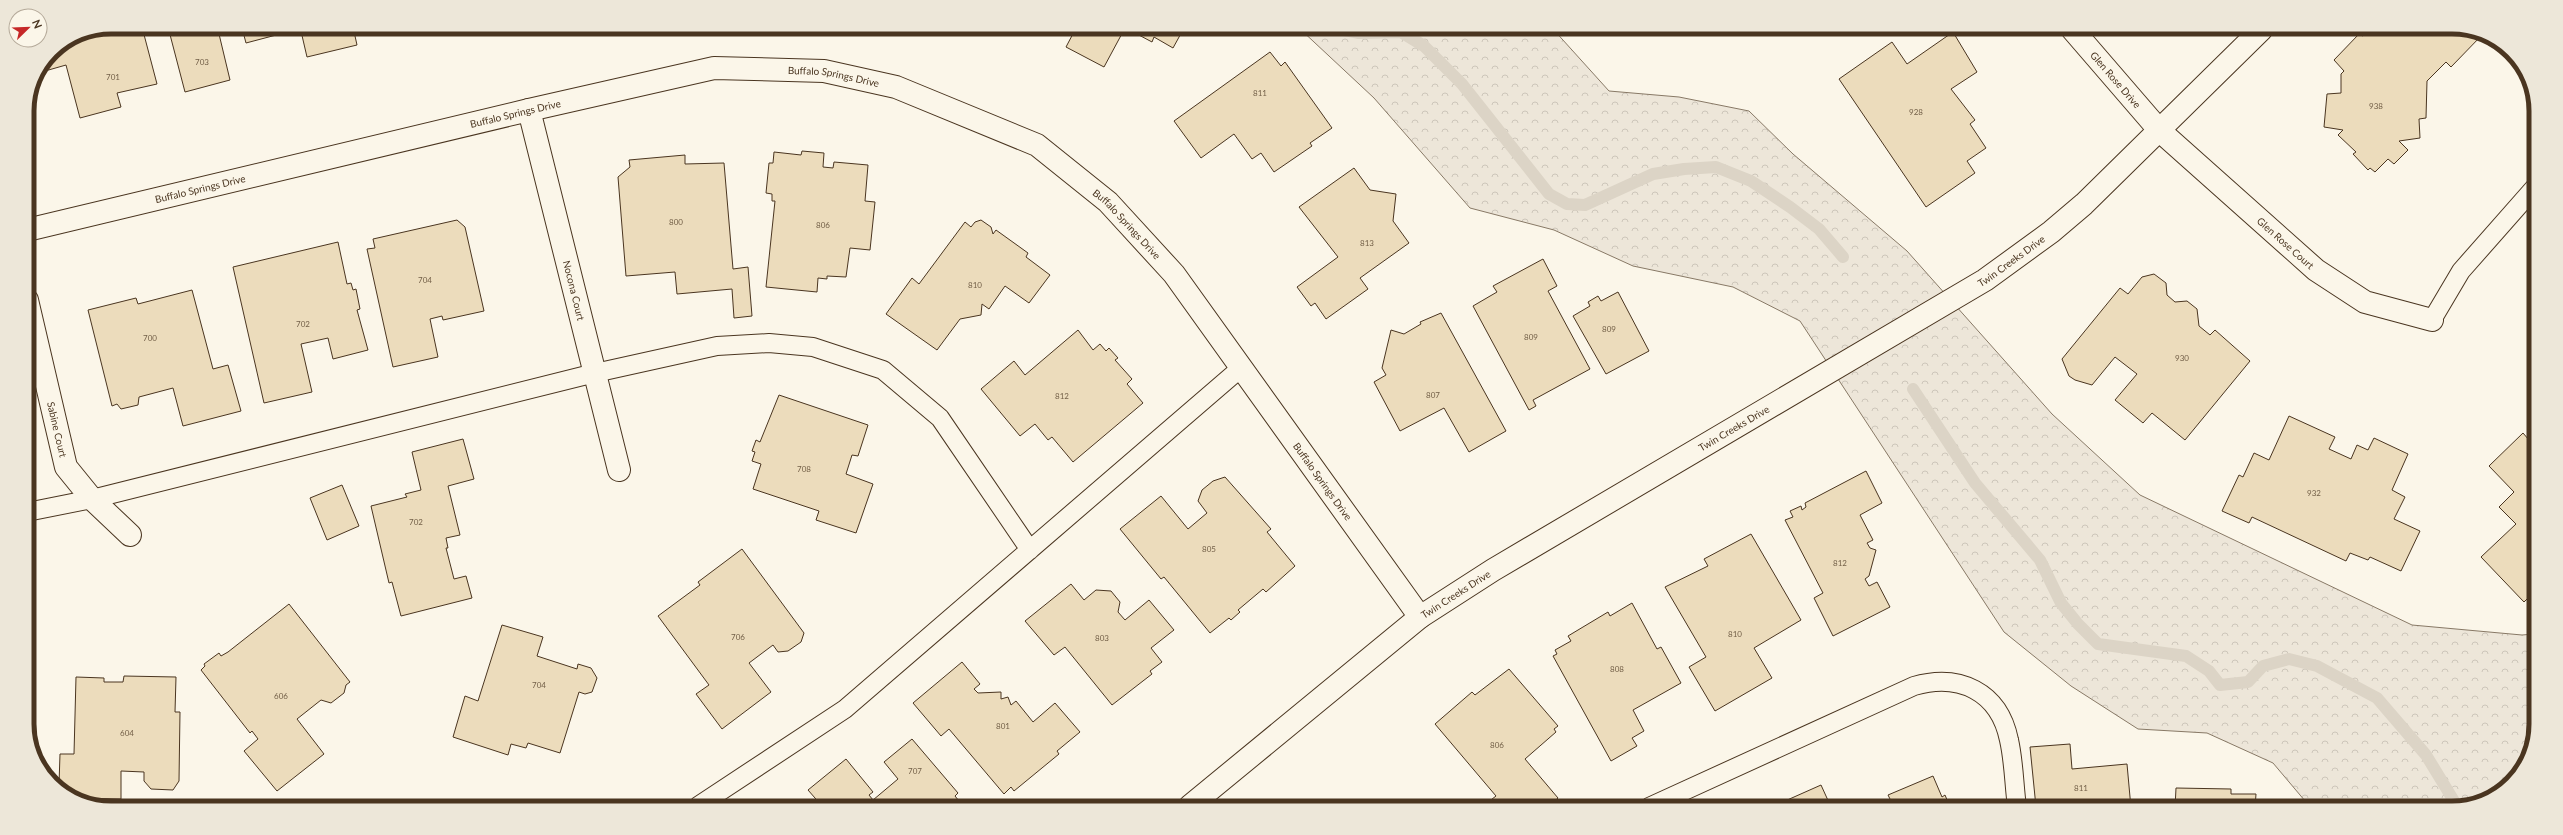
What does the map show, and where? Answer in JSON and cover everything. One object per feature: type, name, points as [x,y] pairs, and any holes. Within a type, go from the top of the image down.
[{"type":"street","name":"Glen Rose Drive","points":[[2076,34],[2160,131]]},
{"type":"street","name":"Twin Creeks Drive","points":[[1196,801],[1420,617],[1493,570],[1984,280],[2073,213],[2160,131],[2256,34]]},
{"type":"street","name":"Buffalo Springs Drive","points":[[34,228],[529,110],[714,68],[824,71],[896,87],[1037,145],[1108,202],[1174,274],[1420,617]]},
{"type":"street","name":"Nocona Court","points":[[529,110],[619,470]]},
{"type":"street","name":"Glen Rose Court","points":[[2160,131],[2316,270],[2365,302],[2432,320]]},
{"type":"street","name":"Sabine Court","points":[[34,330],[66,467],[92,499],[130,536]]},
{"type":"lane","points":[[2432,320],[2461,271],[2500,224],[2529,194]]},
{"type":"lane","points":[[34,511],[92,499],[595,373],[717,346],[769,343],[813,347],[882,370],[940,418],[1030,550]]},
{"type":"lane","points":[[706,801],[845,709],[1242,367]]},
{"type":"lane","points":[[1661,801],[1914,686],[1934,680],[1955,682],[1975,689],[1991,703],[2003,720],[2009,740],[2016,801]]},
{"type":"green space","points":[[1305,34],[1558,34],[1609,91],[1679,97],[1749,111],[1793,154],[1907,251],[2052,414],[2140,495],[2412,625],[2529,634],[2529,724],[2526,744],[2519,763],[2510,775],[2495,788],[2477,797],[2462,800],[2305,801],[2273,763],[2207,733],[2138,729],[2071,686],[2004,632],[1800,321],[1733,287],[1633,266],[1554,230],[1470,208],[1374,98]]},
{"type":"building","points":[[106,34],[144,34],[157,84],[117,93],[121,107],[80,118],[66,65],[45,71],[56,56],[72,44],[81,40],[96,35]]},
{"type":"building","points":[[170,34],[219,34],[230,80],[185,92]]},
{"type":"building","points":[[244,34],[280,34],[246,43]]},
{"type":"building","points":[[302,34],[355,34],[357,45],[307,57]]},
{"type":"building","points":[[1073,34],[1122,34],[1104,67],[1066,47]]},
{"type":"building","points":[[1137,34],[1181,34],[1173,48],[1154,37],[1152,42]]},
{"type":"building","points":[[1950,34],[1954,34],[1977,72],[1951,89],[1975,120],[1970,124],[1986,148],[1967,161],[1975,173],[1926,207],[1839,79],[1892,42],[1907,64]]},
{"type":"building","points":[[2359,34],[2363,36],[2365,34],[2452,34],[2478,39],[2451,67],[2446,62],[2427,81],[2426,118],[2419,119],[2420,138],[2399,141],[2408,150],[2394,164],[2388,159],[2375,172],[2370,168],[2368,170],[2353,154],[2356,152],[2338,135],[2343,130],[2324,127],[2327,94],[2341,93],[2341,74],[2344,71],[2334,60]]},
{"type":"building","points":[[1270,52],[1281,66],[1285,62],[1332,128],[1310,143],[1312,146],[1274,172],[1261,153],[1252,159],[1234,134],[1201,158],[1174,121]]},
{"type":"building","points":[[802,151],[824,153],[823,167],[833,168],[834,162],[868,165],[865,201],[875,202],[870,250],[850,248],[846,277],[827,276],[827,279],[818,278],[817,292],[766,287],[775,201],[772,201],[772,194],[766,193],[769,163],[773,163],[774,152],[801,155]]},
{"type":"building","points":[[685,155],[685,164],[724,163],[733,269],[748,267],[752,316],[734,318],[732,289],[677,294],[675,272],[626,276],[618,177],[630,167],[629,160]]},
{"type":"building","points":[[1354,168],[1370,190],[1396,194],[1393,221],[1409,243],[1360,278],[1368,289],[1326,319],[1315,303],[1311,306],[1297,287],[1338,257],[1299,207]]},
{"type":"building","points":[[457,220],[465,227],[484,311],[443,320],[442,316],[430,319],[438,357],[393,367],[367,249],[375,248],[373,239]]},
{"type":"building","points":[[981,220],[991,227],[993,234],[996,230],[1028,253],[1026,257],[1050,275],[1029,303],[1005,286],[989,309],[982,304],[981,315],[960,319],[937,350],[886,314],[912,278],[919,284],[965,222],[971,227],[975,222]]},
{"type":"building","points":[[338,242],[347,284],[351,283],[353,290],[356,289],[360,309],[357,310],[368,350],[333,359],[328,338],[301,344],[312,392],[264,403],[233,267]]},
{"type":"building","points":[[1543,259],[1557,286],[1548,291],[1590,369],[1533,400],[1536,406],[1529,410],[1473,306],[1497,292],[1493,286]]},
{"type":"building","points":[[2154,274],[2166,283],[2167,295],[2175,302],[2187,301],[2197,309],[2199,326],[2210,335],[2215,330],[2250,361],[2185,440],[2152,413],[2143,423],[2115,400],[2137,374],[2115,357],[2092,385],[2075,380],[2069,376],[2062,359],[2120,288],[2128,294],[2142,277]]},
{"type":"building","points":[[192,290],[213,369],[228,365],[241,411],[183,426],[173,388],[139,397],[138,405],[121,409],[117,404],[112,406],[88,310],[136,298],[138,304]]},
{"type":"building","points":[[1618,292],[1649,351],[1606,374],[1573,316],[1590,306],[1588,302],[1598,296],[1601,301]]},
{"type":"building","points":[[1441,313],[1506,431],[1469,452],[1444,408],[1400,431],[1374,382],[1386,375],[1382,368],[1391,330],[1404,334],[1421,324],[1420,322]]},
{"type":"building","points":[[1078,330],[1093,350],[1100,344],[1106,351],[1109,348],[1118,358],[1115,360],[1132,379],[1127,384],[1143,403],[1073,462],[1052,437],[1048,440],[1035,424],[1020,436],[981,389],[1014,361],[1025,375]]},
{"type":"building","points":[[779,395],[868,425],[858,456],[852,455],[846,474],[873,484],[856,533],[816,520],[819,511],[753,489],[761,464],[752,461],[755,452],[752,451],[756,440],[760,442]]},
{"type":"building","points":[[2289,416],[2335,437],[2329,449],[2351,459],[2357,445],[2368,450],[2374,438],[2408,454],[2392,490],[2405,497],[2394,519],[2420,531],[2401,571],[2370,557],[2368,560],[2350,553],[2346,561],[2252,517],[2249,523],[2222,511],[2239,475],[2243,477],[2254,453],[2269,460]]},
{"type":"building","points":[[2523,433],[2529,440],[2529,597],[2524,602],[2481,557],[2516,524],[2499,507],[2514,492],[2489,466]]},
{"type":"building","points":[[463,439],[474,479],[448,486],[460,535],[446,538],[448,548],[446,548],[454,579],[466,576],[472,598],[401,616],[392,582],[389,583],[371,506],[407,497],[405,494],[421,490],[412,452]]},
{"type":"building","points":[[1866,471],[1882,503],[1860,515],[1873,540],[1867,543],[1870,548],[1876,550],[1869,576],[1865,579],[1869,586],[1877,582],[1890,607],[1833,636],[1814,598],[1823,593],[1785,520],[1793,517],[1790,511],[1801,506],[1802,510],[1806,507],[1805,503]]},
{"type":"building","points":[[1225,477],[1271,529],[1267,532],[1295,566],[1266,592],[1263,589],[1238,610],[1240,612],[1231,620],[1229,618],[1210,633],[1164,577],[1161,579],[1120,529],[1161,496],[1188,529],[1207,513],[1198,501],[1202,490],[1213,481]]},
{"type":"building","points":[[342,485],[359,526],[327,540],[310,498]]},
{"type":"building","points":[[1751,534],[1801,620],[1754,648],[1772,678],[1715,711],[1689,667],[1706,657],[1665,587],[1708,566],[1704,559]]},
{"type":"building","points":[[742,549],[804,633],[801,642],[788,651],[778,652],[773,645],[749,663],[771,692],[722,729],[696,694],[709,685],[658,616],[700,585],[698,582]]},
{"type":"building","points":[[1071,584],[1084,600],[1096,590],[1111,591],[1120,602],[1118,612],[1125,620],[1149,600],[1174,630],[1151,648],[1162,662],[1150,671],[1152,674],[1112,705],[1065,647],[1054,655],[1025,621]]},
{"type":"building","points":[[1632,603],[1657,649],[1661,647],[1681,683],[1633,710],[1644,731],[1632,738],[1637,746],[1611,761],[1553,656],[1557,654],[1555,650],[1571,641],[1568,636],[1608,612],[1610,616]]},
{"type":"building","points":[[289,604],[350,682],[346,685],[344,693],[331,703],[321,700],[297,719],[324,754],[277,791],[244,751],[258,739],[252,731],[250,733],[201,670],[205,666],[204,664],[219,653],[221,656],[228,652]]},
{"type":"building","points":[[502,625],[543,637],[537,656],[577,669],[578,664],[591,668],[597,678],[592,692],[585,694],[579,692],[560,753],[528,743],[526,748],[511,744],[508,755],[453,737],[465,696],[478,701]]},
{"type":"building","points":[[962,662],[980,684],[974,689],[978,693],[1001,692],[1001,699],[1008,697],[1011,705],[1016,701],[1033,722],[1055,703],[1080,732],[1057,751],[1059,754],[1014,791],[1011,787],[1004,794],[949,729],[941,736],[913,703]]},
{"type":"building","points":[[1509,669],[1558,726],[1554,729],[1556,732],[1525,759],[1558,798],[1555,801],[1490,801],[1496,796],[1435,724],[1472,692],[1475,695]]},
{"type":"building","points":[[124,676],[176,677],[175,712],[180,712],[179,781],[173,790],[151,789],[144,781],[144,772],[121,771],[121,799],[86,797],[68,788],[59,781],[60,754],[74,754],[76,677],[104,678],[104,682],[123,682]]},
{"type":"building","points":[[912,739],[958,793],[955,796],[959,801],[818,801],[808,790],[846,759],[873,792],[869,795],[873,800],[898,779],[884,762]]},
{"type":"building","points":[[2070,744],[2072,769],[2127,764],[2130,801],[2035,801],[2030,747]]},
{"type":"building","points":[[1933,776],[1942,797],[1945,795],[1948,801],[1891,801],[1888,795]]},
{"type":"building","points":[[1821,785],[1828,801],[1785,801]]},
{"type":"building","points":[[2176,788],[2231,789],[2231,794],[2256,794],[2256,801],[2175,801]]},
{"type":"waterway","points":[[1404,34],[1424,46],[1462,84],[1549,194],[1567,204],[1585,205],[1653,174],[1684,169],[1716,167],[1751,181],[1790,207],[1819,229],[1843,257]]},
{"type":"waterway","points":[[1913,389],[1975,483],[2040,560],[2061,603],[2078,624],[2098,644],[2186,656],[2209,671],[2220,685],[2248,682],[2263,666],[2289,659],[2317,666],[2377,698],[2426,755],[2454,801]]}]
